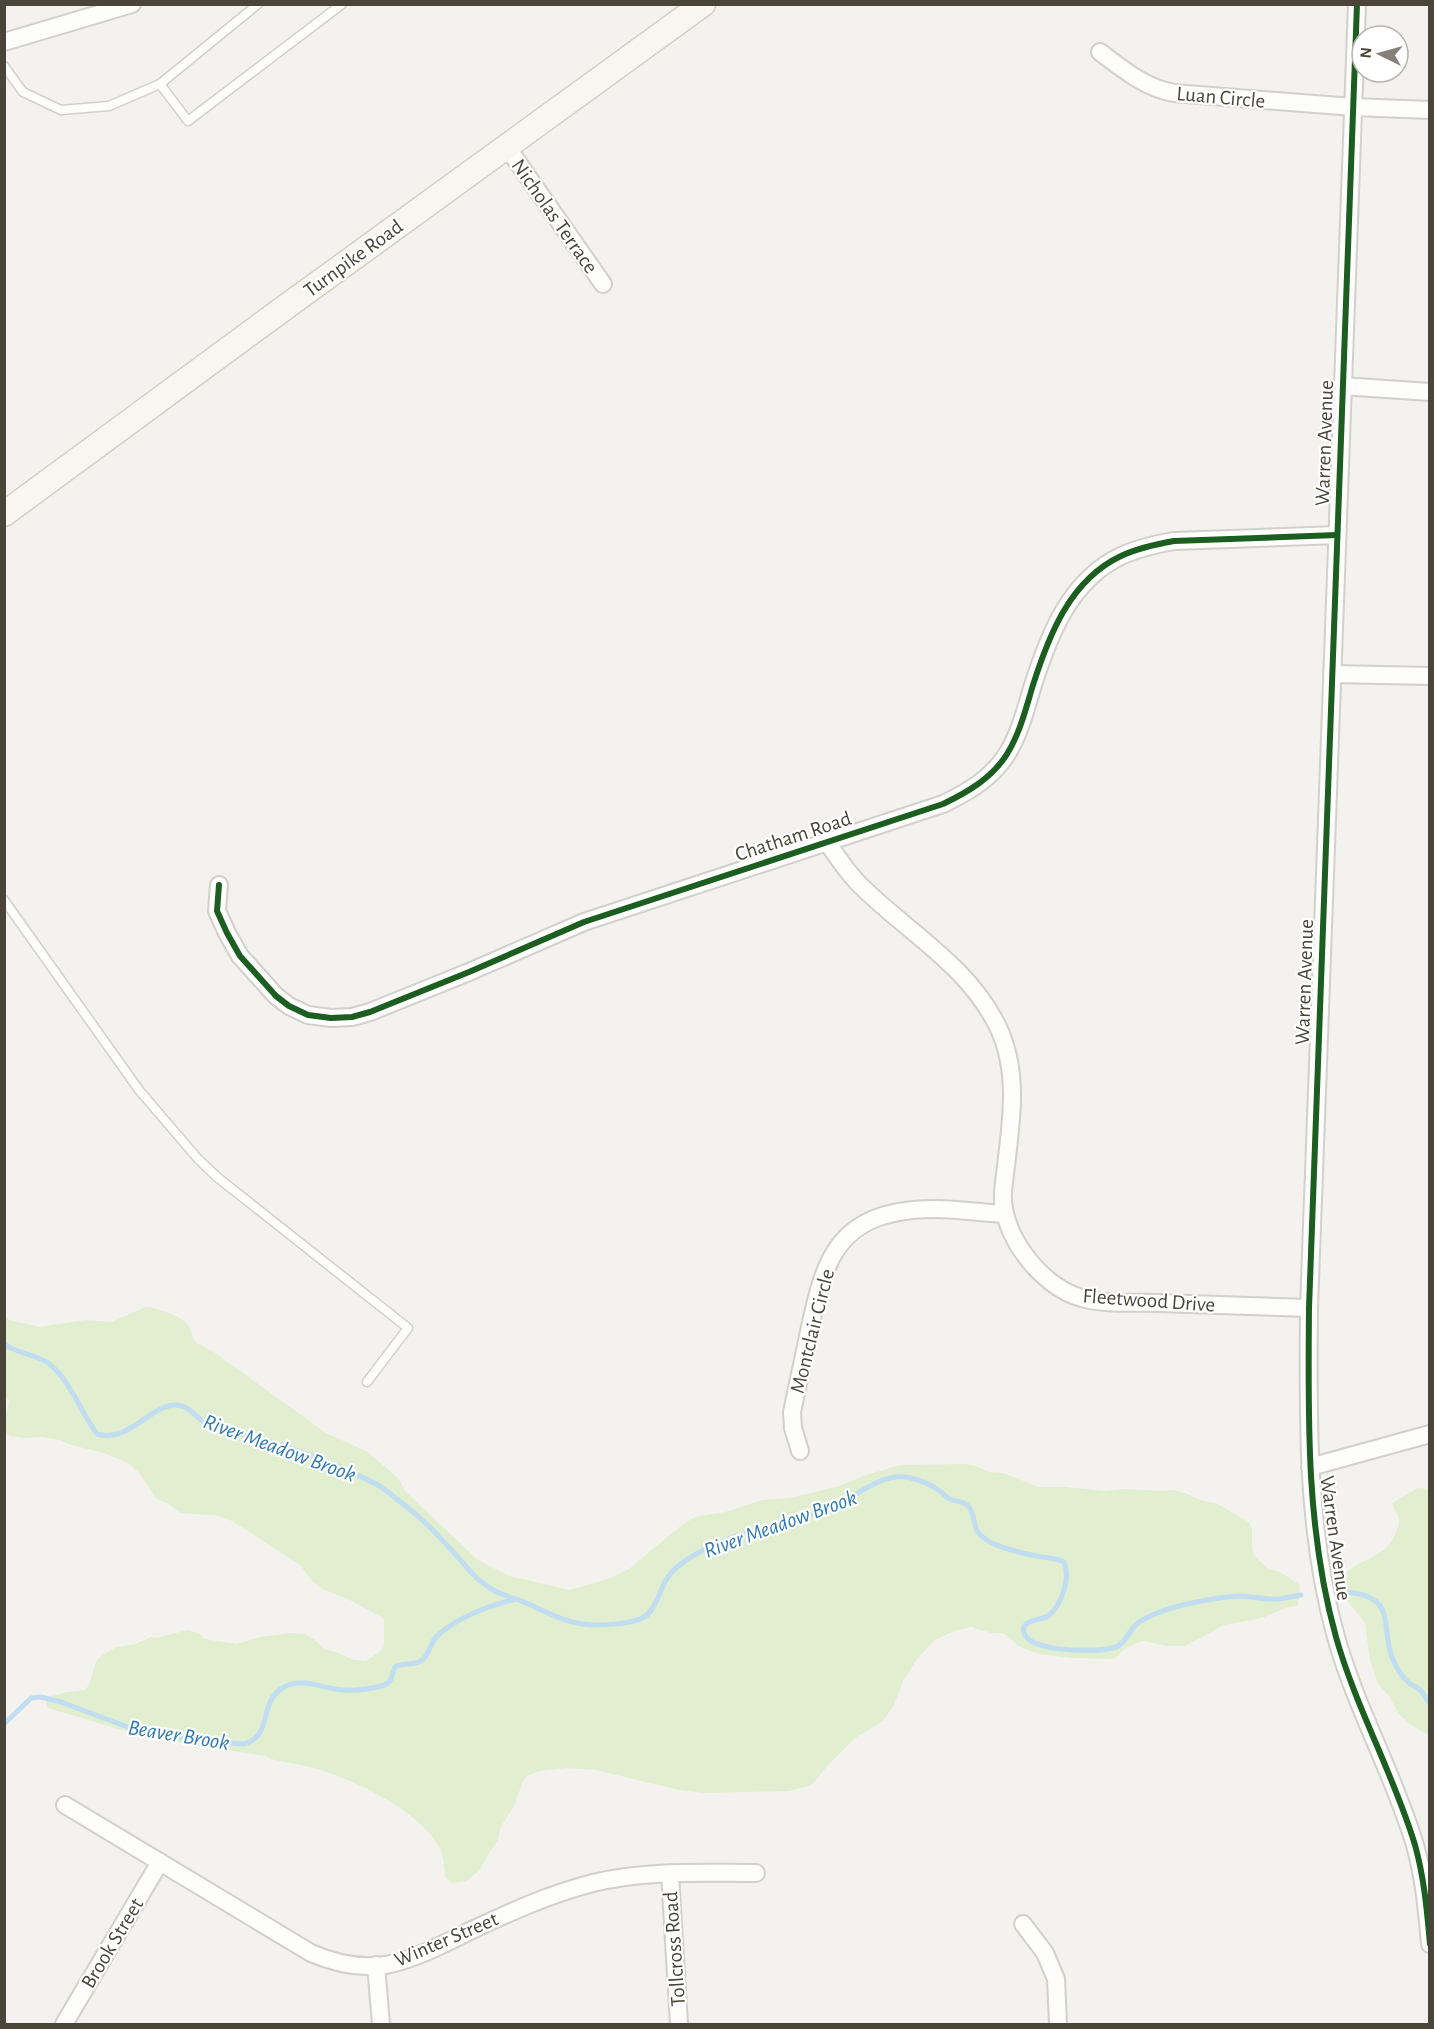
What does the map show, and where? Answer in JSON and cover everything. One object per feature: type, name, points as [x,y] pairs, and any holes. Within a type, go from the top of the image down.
[{"type":"main road","name":"Turnpike Road","points":[[4,514],[703,4]]},
{"type":"street","points":[[4,42],[132,4]]},
{"type":"street","name":"Warren Avenue","points":[[1357,4],[1309,1308],[1310,1467],[1318,1551],[1330,1614],[1344,1663],[1414,1845],[1425,1898],[1430,1944]]},
{"type":"street","name":"Luan Circle","points":[[1100,52],[1134,78],[1161,91],[1353,107],[1430,110]]},
{"type":"street","name":"Nicholas Terrace","points":[[507,147],[603,284]]},
{"type":"street","points":[[1342,386],[1430,392]]},
{"type":"street","name":"Chatham Road","points":[[219,885],[217,911],[227,933],[240,956],[276,996],[289,1006],[308,1015],[331,1018],[352,1017],[370,1012],[584,922],[943,804],[969,792],[986,778],[1006,755],[1018,730],[1044,653],[1057,623],[1073,596],[1096,573],[1121,556],[1174,541],[1337,535]]},
{"type":"street","points":[[1332,674],[1430,676]]},
{"type":"street","name":"Fleetwood Drive","points":[[827,842],[860,885],[954,966],[990,1010],[1002,1035],[1009,1061],[1012,1094],[1003,1192],[1005,1214],[1016,1240],[1036,1267],[1058,1287],[1083,1299],[1309,1308]]},
{"type":"street","name":"Montclair Circle","points":[[800,1451],[793,1428],[792,1412],[818,1293],[827,1264],[839,1244],[868,1222],[893,1213],[926,1209],[1005,1214]]},
{"type":"street","points":[[1310,1467],[1430,1434]]},
{"type":"street","name":"Winter Street","points":[[65,1805],[311,1953],[331,1962],[356,1966],[386,1965],[429,1951],[542,1898],[592,1883],[627,1875],[756,1873]]},
{"type":"street","name":"Brook Street","points":[[64,2025],[160,1862]]},
{"type":"street","name":"Tollcross Road","points":[[669,1874],[679,2025]]},
{"type":"street","points":[[1023,1924],[1045,1953],[1056,1979],[1058,2025]]},
{"type":"street","points":[[376,1965],[381,2025]]},
{"type":"lane","points":[[4,66],[23,92],[61,110],[109,106],[160,84],[258,4]]},
{"type":"lane","points":[[160,84],[188,121],[342,4]]},
{"type":"lane","points":[[4,900],[139,1090],[198,1159],[217,1177],[408,1328],[367,1382]]},
{"type":"green space","points":[[146,1307],[163,1311],[185,1322],[196,1343],[214,1352],[326,1433],[368,1452],[399,1479],[405,1491],[478,1560],[509,1576],[570,1590],[608,1579],[629,1569],[695,1517],[725,1512],[762,1500],[789,1498],[840,1486],[863,1476],[900,1465],[964,1464],[989,1472],[1003,1473],[1039,1487],[1105,1491],[1172,1490],[1216,1503],[1249,1522],[1252,1529],[1254,1555],[1267,1568],[1280,1572],[1300,1585],[1298,1606],[1288,1607],[1262,1618],[1224,1625],[1185,1646],[1139,1642],[1126,1648],[1114,1659],[1039,1654],[1018,1646],[1003,1633],[991,1633],[971,1627],[954,1631],[935,1640],[917,1659],[903,1681],[894,1705],[883,1721],[855,1738],[809,1786],[789,1791],[705,1793],[679,1790],[596,1770],[566,1768],[539,1771],[527,1776],[523,1781],[514,1806],[500,1828],[498,1840],[480,1870],[466,1881],[452,1883],[446,1878],[441,1851],[420,1824],[389,1801],[354,1783],[321,1770],[266,1756],[187,1744],[118,1729],[48,1708],[46,1703],[49,1697],[85,1690],[89,1685],[96,1662],[116,1647],[187,1630],[199,1633],[204,1639],[236,1644],[261,1637],[291,1633],[304,1634],[324,1649],[354,1660],[366,1661],[382,1650],[384,1645],[384,1620],[380,1616],[346,1598],[322,1589],[312,1581],[300,1565],[232,1521],[220,1516],[181,1513],[157,1499],[130,1464],[104,1453],[60,1440],[42,1437],[23,1438],[11,1436],[6,1432],[5,1419],[9,1401],[5,1397],[5,1317],[40,1327],[85,1320],[111,1322]]},
{"type":"green space","points":[[1418,1488],[1430,1489],[1429,1735],[1409,1724],[1399,1714],[1389,1696],[1378,1684],[1370,1660],[1365,1623],[1342,1597],[1342,1584],[1346,1575],[1390,1544],[1399,1521],[1392,1503]]},
{"type":"waterway","name":"River Meadow Brook","points":[[4,1344],[43,1360],[56,1370],[97,1434],[119,1434],[165,1407],[180,1405],[213,1427],[261,1439],[320,1459],[362,1477],[388,1492],[428,1526],[473,1574],[493,1590],[575,1623],[616,1624],[643,1618],[656,1603],[671,1572],[694,1555],[732,1538],[834,1506],[880,1481],[900,1477],[924,1482],[948,1498],[966,1504],[972,1512],[980,1535],[989,1542],[1017,1552],[1064,1562],[1066,1568],[1064,1591],[1057,1606],[1048,1616],[1028,1622],[1024,1627],[1028,1639],[1037,1644],[1079,1650],[1113,1648],[1121,1644],[1138,1623],[1171,1608],[1229,1597],[1282,1599],[1301,1595]]},
{"type":"waterway","name":"River Meadow Brook","points":[[1344,1592],[1362,1595],[1374,1600],[1381,1607],[1385,1617],[1390,1652],[1396,1666],[1404,1678],[1420,1690],[1430,1704]]},
{"type":"waterway","name":"Beaver Brook","points":[[4,1724],[31,1698],[41,1697],[61,1702],[133,1729],[201,1741],[244,1744],[259,1734],[271,1701],[284,1687],[306,1683],[354,1690],[385,1685],[390,1681],[395,1667],[421,1661],[436,1637],[453,1624],[483,1609],[515,1599]]},
{"type":"cycle path","points":[[1357,4],[1309,1308],[1309,1432],[1314,1515],[1326,1597],[1344,1663],[1397,1793],[1415,1845],[1423,1881],[1430,1944]]},
{"type":"cycle path","points":[[219,885],[217,911],[227,933],[240,956],[276,996],[289,1006],[308,1015],[331,1018],[352,1017],[370,1012],[584,922],[943,804],[970,789],[1001,763],[1012,746],[1046,647],[1075,594],[1103,566],[1121,556],[1174,541],[1337,535]]}]
